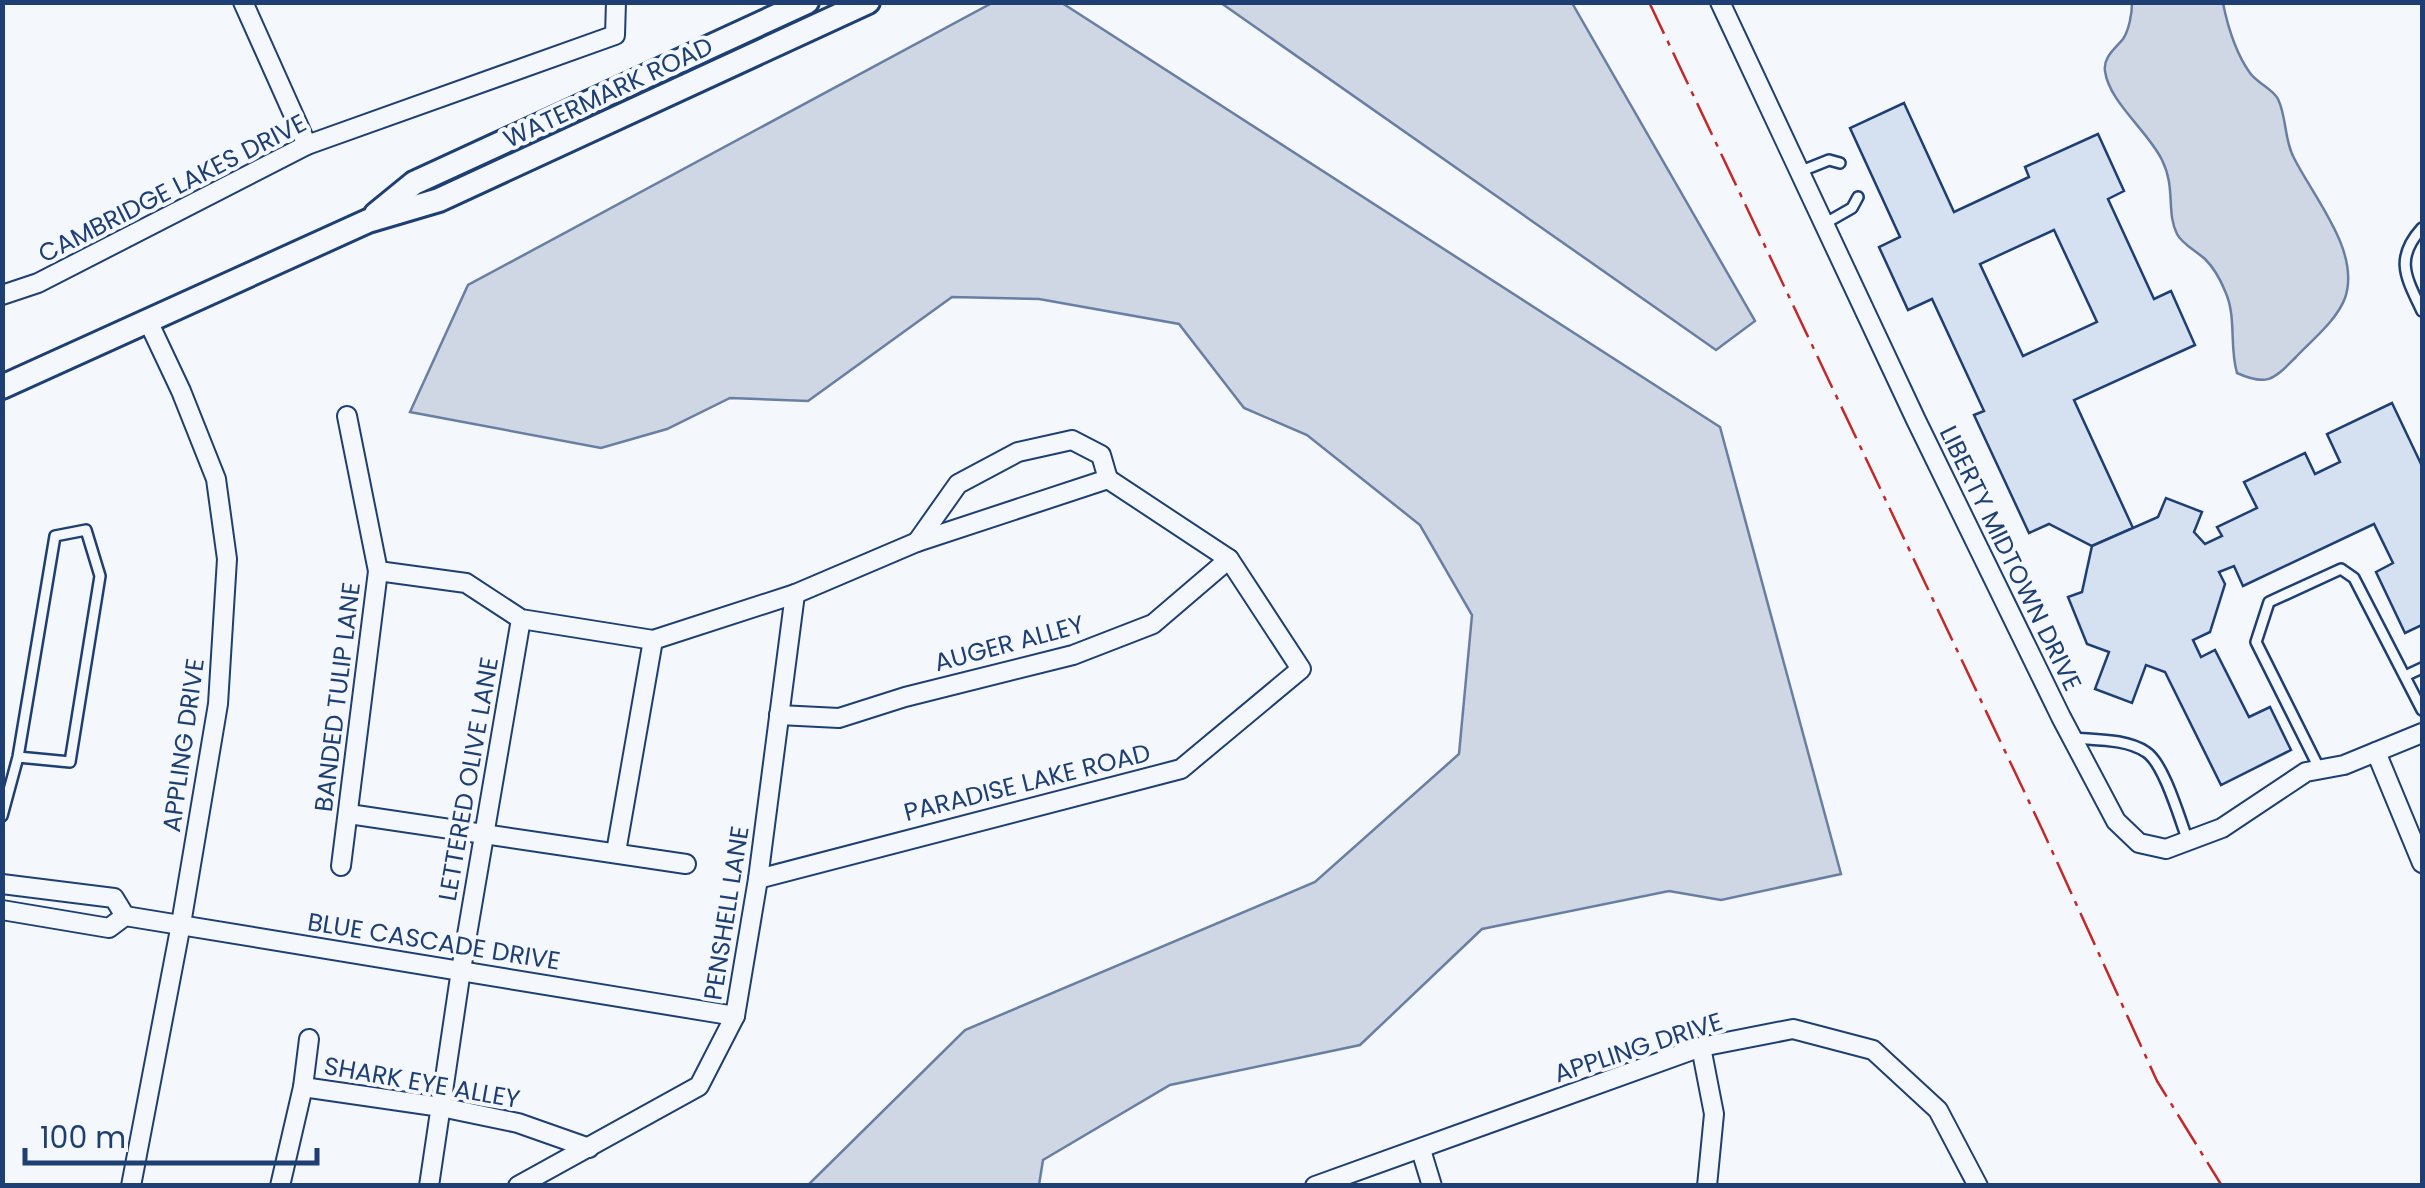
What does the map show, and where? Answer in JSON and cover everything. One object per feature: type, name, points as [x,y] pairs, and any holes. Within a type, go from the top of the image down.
[{"type":"street","points":[[243,2],[307,144]]},
{"type":"street","name":"CAMBRIDGE LAKES DRIVE","points":[[2,296],[38,283],[307,144],[615,35],[616,2]]},
{"type":"street","name":"WATERMARK ROAD","points":[[368,222],[414,183],[807,2]]},
{"type":"street","name":"WATERMARK ROAD","points":[[2,387],[368,222],[439,200],[868,2]]},
{"type":"street","name":"LIBERTY MIDTOWN DRIVE","points":[[1720,2],[2072,738],[2116,820],[2138,843],[2166,849],[2222,828],[2306,772],[2376,752],[2422,733]]},
{"type":"street","name":"APPLING DRIVE","points":[[131,1186],[218,704],[227,559],[216,478],[148,321]]},
{"type":"street","name":"BANDED TULIP LANE","points":[[341,866],[378,572],[347,416]]},
{"type":"street","name":"PARADISE LAKE ROAD","points":[[758,879],[1181,768],[1301,669],[1228,558],[1108,480],[1101,455],[1072,440],[1018,452],[958,484],[917,542]]},
{"type":"street","points":[[378,572],[466,583],[521,619],[653,640],[795,594],[917,542],[1108,480]]},
{"type":"street","name":"AUGER ALLEY","points":[[779,715],[839,718],[905,696],[1074,655],[1153,624],[1228,558]]},
{"type":"street","name":"PENSHELL LANE","points":[[518,1186],[699,1086],[735,1016],[758,879],[795,594]]},
{"type":"street","name":"LETTERED OLIVE LANE","points":[[429,1186],[461,970],[521,619]]},
{"type":"street","points":[[616,852],[653,640]]},
{"type":"street","points":[[2376,752],[2422,863]]},
{"type":"street","points":[[348,814],[686,864]]},
{"type":"street","name":"BLUE CASCADE DRIVE","points":[[2,884],[114,898],[125,916]]},
{"type":"street","name":"BLUE CASCADE DRIVE","points":[[2,910],[108,928],[125,916],[181,924],[735,1016]]},
{"type":"street","name":"APPLING DRIVE","points":[[1315,1186],[1701,1047],[1793,1029],[1872,1050],[1938,1110],[1978,1186]]},
{"type":"street","points":[[280,1186],[303,1087],[309,1039]]},
{"type":"street","points":[[1701,1047],[1714,1114],[1707,1186]]},
{"type":"street","name":"SHARK EYE ALLEY","points":[[303,1087],[518,1122],[589,1148]]},
{"type":"street","points":[[1422,1150],[1432,1186]]},
{"type":"lane","points":[[1799,172],[1829,160],[1840,163]]},
{"type":"lane","points":[[1824,224],[1852,208],[1858,197]]},
{"type":"lane","points":[[2422,228],[2407,246],[2404,273],[2422,310]]},
{"type":"lane","points":[[2,816],[18,757],[54,536],[86,530],[100,576],[70,762],[18,757]]},
{"type":"lane","points":[[2320,770],[2256,642],[2270,602],[2340,569],[2354,578],[2422,710]]},
{"type":"lane","points":[[2405,676],[2422,668]]},
{"type":"lane","points":[[2072,738],[2120,743],[2147,752],[2156,763],[2188,840]]},
{"type":"shaded area","points":[[992,3],[1062,3],[1720,427],[1841,874],[1721,900],[1669,891],[1482,929],[1360,1045],[1170,1085],[1043,1160],[1039,1185],[808,1185],[965,1030],[1315,882],[1459,754],[1472,615],[1420,525],[1307,435],[1244,408],[1179,324],[1039,299],[952,297],[808,401],[730,398],[667,429],[601,448],[410,412],[468,285]]},
{"type":"shaded area","points":[[1221,3],[1572,3],[1755,321],[1716,350]]},
{"type":"shaded area","points":[[2132,3],[2223,3],[2240,57],[2253,77],[2278,99],[2291,151],[2341,244],[2348,280],[2341,306],[2316,337],[2270,378],[2256,380],[2237,373],[2231,311],[2223,287],[2208,262],[2177,234],[2162,160],[2108,83],[2106,62],[2125,35]]},
{"type":"building","points":[[1904,103],[1954,212],[2029,177],[2025,167],[2098,134],[2124,191],[2108,199],[2154,299],[2171,291],[2195,345],[2074,400],[2133,528],[2092,546],[2049,524],[2029,533],[1974,415],[1984,411],[1932,299],[1908,310],[1879,247],[1900,237],[1850,128]],"holes":[[[2054,230],[2097,322],[2023,356],[1980,264]]]},
{"type":"building","points":[[2392,403],[2422,466],[2422,625],[2405,633],[2376,572],[2393,563],[2374,524],[2243,586],[2234,566],[2219,572],[2225,584],[2210,632],[2193,640],[2201,657],[2215,650],[2249,717],[2270,707],[2291,750],[2221,785],[2165,672],[2146,665],[2132,703],[2095,689],[2109,652],[2087,644],[2068,597],[2082,592],[2092,546],[2158,517],[2166,498],[2202,512],[2194,532],[2205,544],[2222,536],[2217,527],[2257,508],[2244,482],[2305,453],[2315,474],[2340,462],[2327,434]]},
{"type":"power","points":[[1649,2],[2042,829],[2157,1081],[2222,1186]]}]
